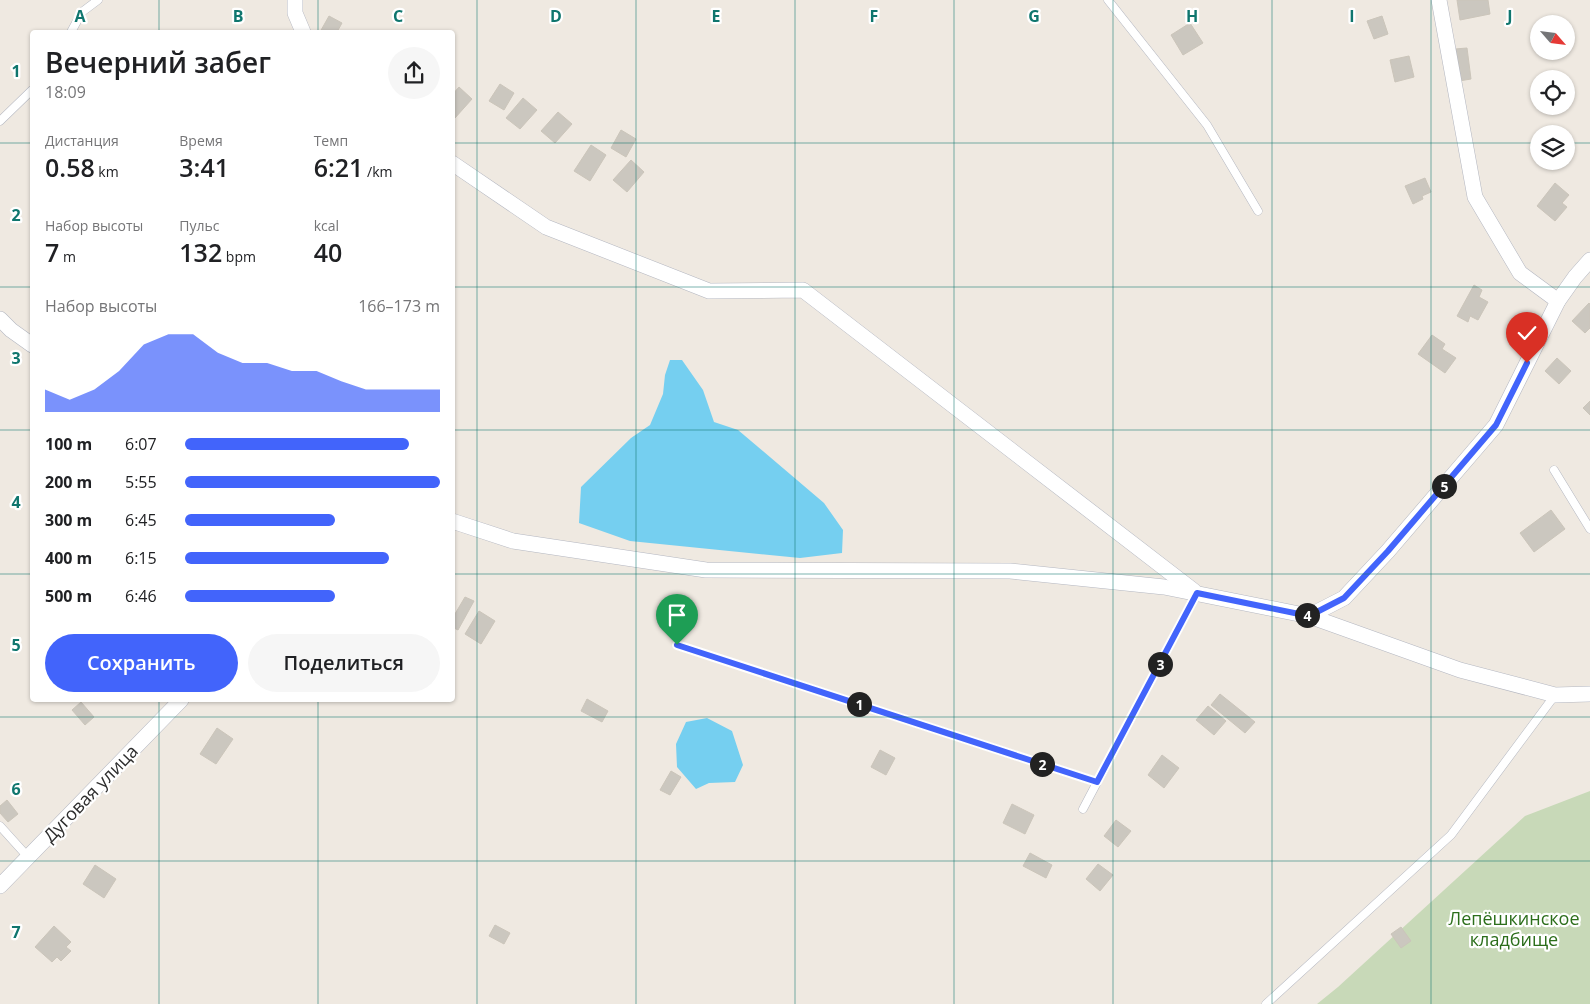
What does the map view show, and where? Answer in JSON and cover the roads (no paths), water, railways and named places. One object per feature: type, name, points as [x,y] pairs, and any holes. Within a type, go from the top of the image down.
[{"type":"street","points":[[295,0],[295,13],[302,30]]},
{"type":"street","points":[[1439,0],[1475,197],[1520,273],[1558,301]]},
{"type":"street","points":[[455,166],[546,227],[709,290],[803,290],[1197,593]]},
{"type":"street","points":[[1309,616],[1344,598],[1388,551],[1496,425],[1558,301],[1590,260]]},
{"type":"street","points":[[0,319],[11,330],[30,344]]},
{"type":"street","points":[[455,523],[514,541],[706,570],[1010,571],[1164,587],[1309,616],[1460,670],[1555,695],[1590,694]]},
{"type":"street","name":"Дуговая улица","points":[[0,886],[179,702]]},
{"type":"lane","points":[[72,30],[82,12],[98,0]]},
{"type":"lane","points":[[1108,0],[1207,125],[1258,211]]},
{"type":"lane","points":[[0,121],[30,92]]},
{"type":"lane","points":[[1554,470],[1590,529]]},
{"type":"lane","points":[[1083,809],[1197,593]]},
{"type":"lane","points":[[677,645],[1097,782]]},
{"type":"lane","points":[[1266,1004],[1451,836],[1555,695]]},
{"type":"lane","points":[[0,826],[28,857]]},
{"type":"water","points":[[670,360],[682,360],[703,390],[714,422],[738,430],[824,503],[843,530],[842,553],[800,558],[630,541],[579,523],[581,487],[631,438],[650,425],[663,394],[665,375]]},
{"type":"water","points":[[707,718],[732,731],[743,765],[735,782],[709,783],[696,789],[677,767],[676,744],[686,722]]},
{"type":"park label","name":"Лепёшкинское кладбище","points":[[1514,928]]}]
